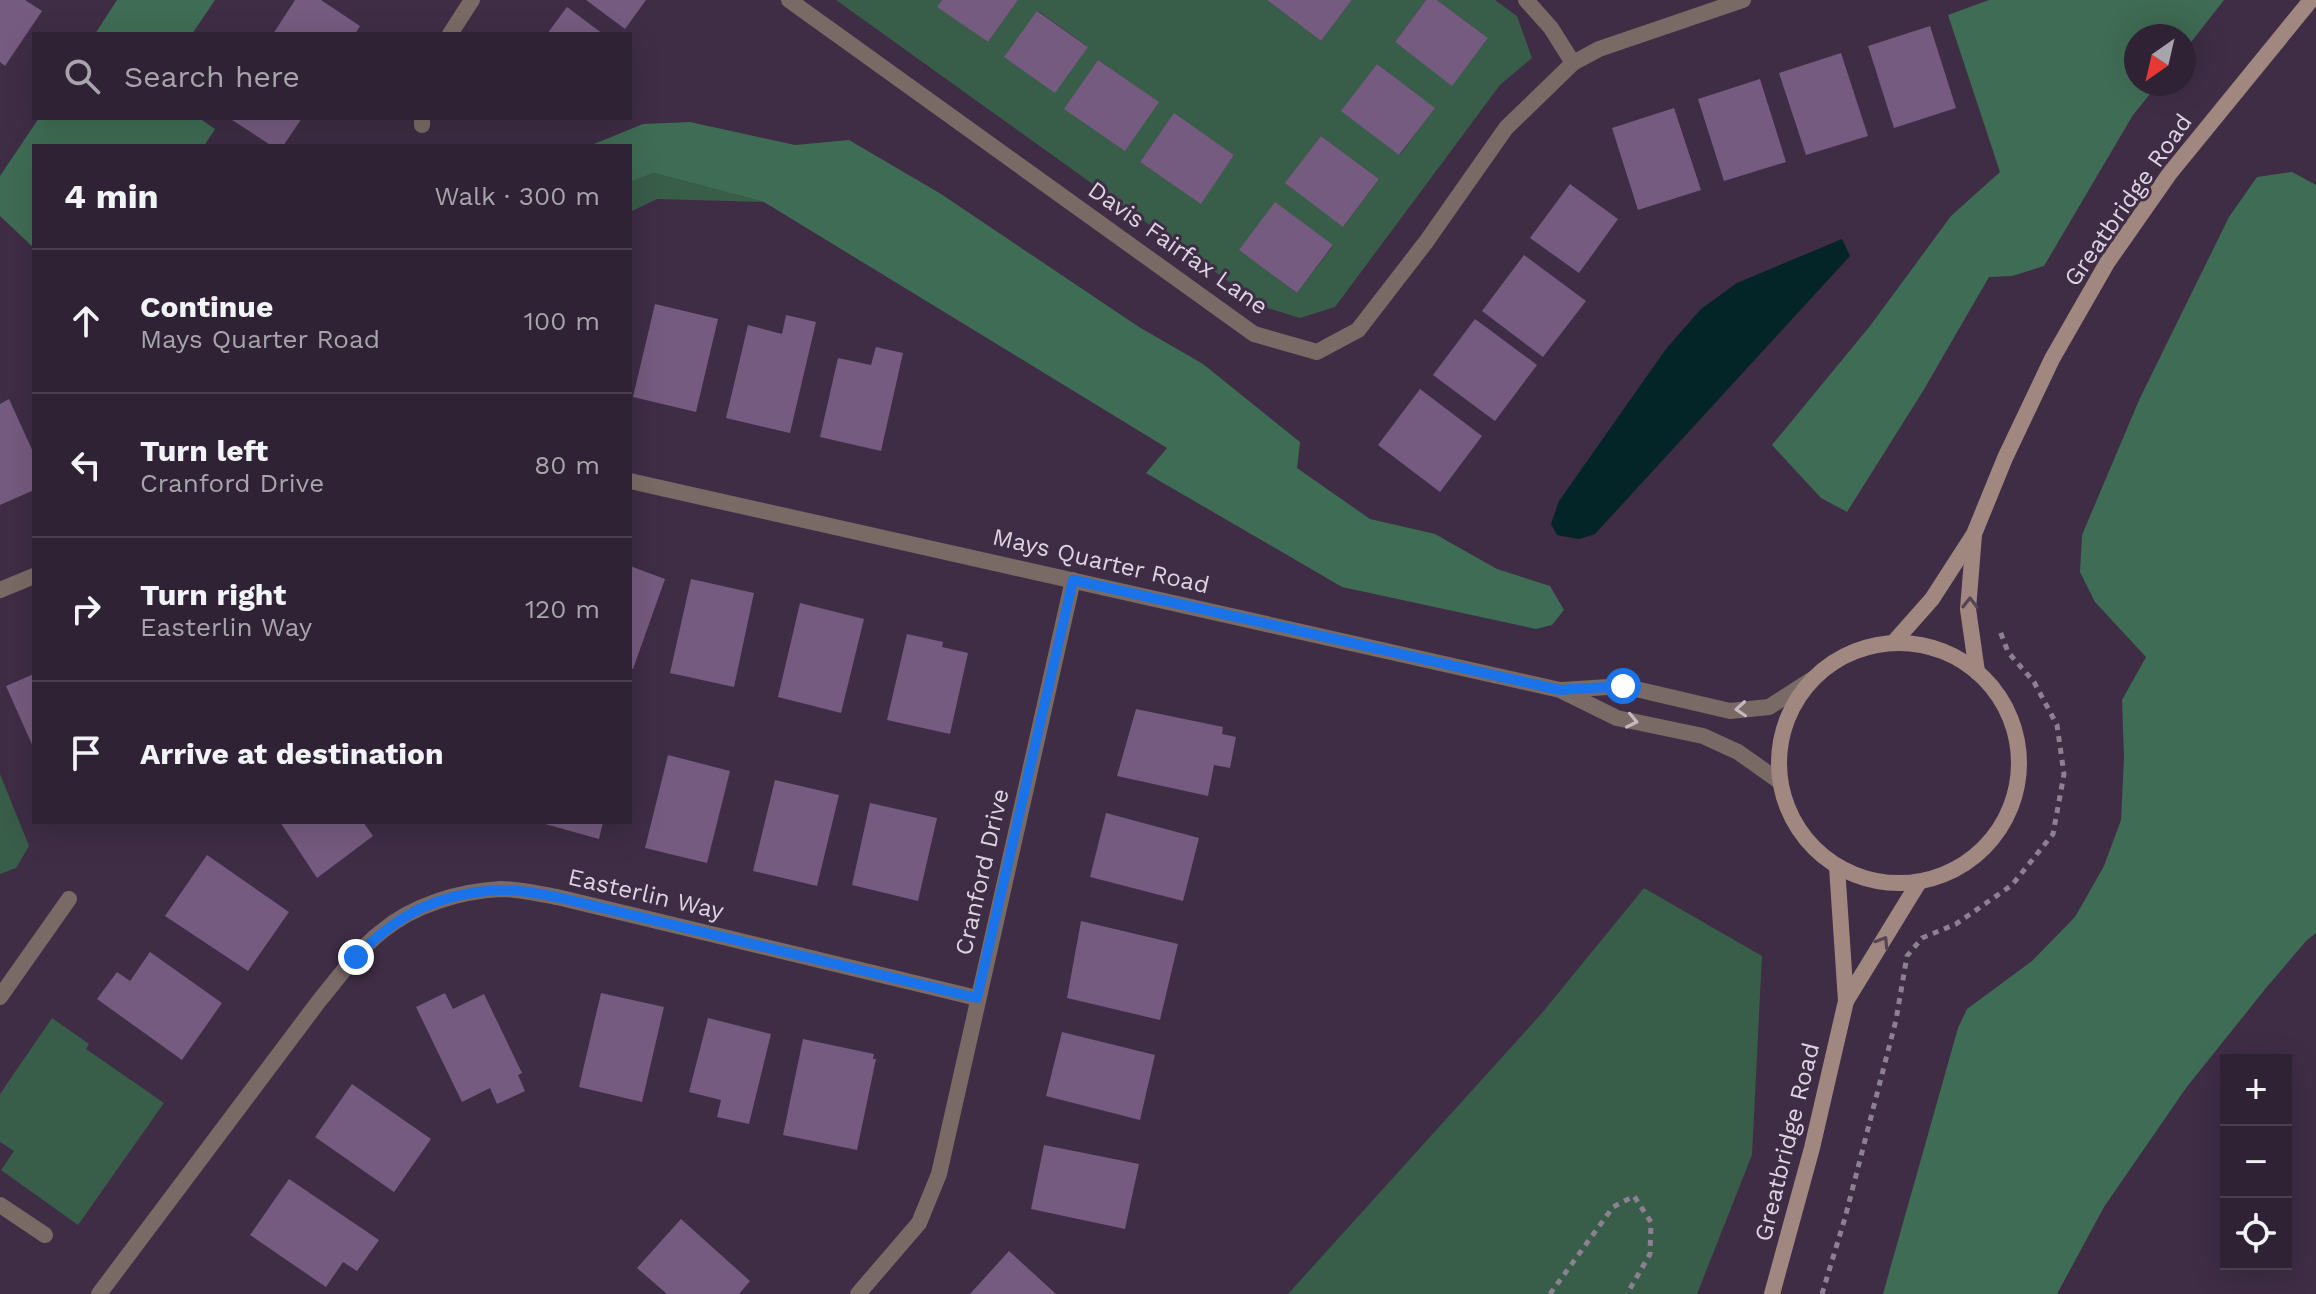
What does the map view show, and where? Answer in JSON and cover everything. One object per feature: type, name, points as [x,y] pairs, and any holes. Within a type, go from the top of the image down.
[{"type":"street","points":[[451,32],[472,0]]},
{"type":"street","name":"Davis Fairfax Lane","points":[[789,0],[1254,334],[1317,352],[1358,330],[1426,242],[1506,128],[1573,63],[1599,49],[1743,0]]},
{"type":"street","points":[[1526,0],[1551,28],[1573,63]]},
{"type":"street","name":"Greatbridge Road","points":[[1893,643],[1932,599],[1974,534],[2005,458],[2052,359],[2107,263],[2170,173],[2311,0]]},
{"type":"street","name":"Mays Quarter Road","points":[[632,481],[1560,690],[1617,718],[1703,736],[1738,752],[1779,781]]},
{"type":"street","name":"Greatbridge Road","points":[[1974,534],[1968,609],[1977,672]]},
{"type":"street","points":[[0,590],[32,577]]},
{"type":"street","name":"Cranford Drive","points":[[858,1294],[919,1223],[939,1174],[1073,580]]},
{"type":"street","points":[[1893,643],[1924,645],[1952,655],[1977,672],[1998,694],[2012,721],[2019,751],[2019,781],[2011,810],[1995,836],[1974,858],[1948,873],[1919,882],[1891,883],[1863,879],[1837,867],[1816,851],[1798,830],[1786,807],[1779,781],[1779,744],[1790,710],[1811,680],[1835,661],[1863,648],[1893,643]]},
{"type":"street","name":"Mays Quarter Road","points":[[1560,690],[1623,686],[1730,711],[1769,707],[1811,680]]},
{"type":"street","name":"Greatbridge Road","points":[[1772,1294],[1812,1148],[1846,1001],[1837,867]]},
{"type":"street","name":"Greatbridge Road","points":[[1846,1001],[1919,882]]},
{"type":"street","name":"Easterlin Way","points":[[99,1294],[319,1001],[356,957],[381,931],[416,910],[453,896],[503,889],[557,897],[977,998]]},
{"type":"street","points":[[0,997],[69,899]]},
{"type":"street","points":[[0,1205],[45,1235]]},
{"type":"path","points":[[1822,1294],[1896,1020],[1907,956],[1922,938],[1956,924],[2012,885],[2053,834],[2064,774],[2057,725],[2034,682],[2008,652],[1999,627]]},
{"type":"path","points":[[1550,1294],[1613,1207],[1634,1196],[1651,1222],[1650,1254],[1627,1294]]},
{"type":"shaded area","points":[[836,0],[942,0],[938,7],[988,42],[1018,0],[1267,0],[1321,41],[1352,0],[1426,0],[1395,42],[1452,85],[1488,38],[1437,0],[1495,0],[1517,16],[1532,58],[1500,85],[1335,307],[1300,318],[1264,307]],"holes":[[[1038,11],[1087,46],[1087,47],[1005,57]],[[1098,60],[1158,102],[1065,109]],[[1377,64],[1434,108],[1400,155],[1342,111]],[[1174,114],[1234,155],[1201,203],[1140,162]],[[1321,136],[1379,179],[1344,226],[1286,183]],[[1275,203],[1333,246],[1297,293],[1240,250]]]},
{"type":"shaded area","points":[[654,173],[764,202],[657,199],[632,211],[632,181]]},
{"type":"shaded area","points":[[1842,239],[1850,256],[1595,534],[1579,539],[1557,535],[1551,524],[1559,501],[1666,349],[1701,309],[1737,283]]},
{"type":"shaded area","points":[[0,774],[29,846],[16,868],[0,874]]},
{"type":"shaded area","points":[[1644,888],[1762,956],[1752,1155],[1697,1294],[1288,1294],[1542,1013]]},
{"type":"shaded area","points":[[52,1018],[89,1044],[86,1049],[164,1103],[78,1225],[1,1170],[14,1151],[0,1142],[0,1094]]},
{"type":"green space","points":[[117,0],[215,0],[193,32],[96,32]]},
{"type":"green space","points":[[1989,0],[2224,0],[2196,36],[2196,24],[2124,24],[2124,96],[2148,96],[2133,115],[2044,266],[2012,276],[1989,277],[1923,391],[1847,512],[1821,498],[1772,445],[1870,326],[1951,216],[2000,172],[1948,15]]},
{"type":"green space","points":[[38,120],[202,120],[215,129],[205,144],[32,144],[32,246],[0,216],[0,176]]},
{"type":"green space","points":[[690,122],[795,145],[849,140],[941,194],[1139,327],[1203,364],[1300,442],[1297,468],[1370,519],[1435,534],[1497,569],[1550,586],[1564,610],[1552,625],[1536,629],[1342,587],[1146,473],[1167,448],[764,202],[654,173],[632,181],[632,144],[594,144],[643,124]]},
{"type":"green space","points":[[2292,172],[2316,185],[2316,933],[2266,988],[2186,1088],[2104,1207],[2057,1294],[1883,1294],[1958,1028],[1967,1009],[2032,961],[2075,917],[2104,866],[2121,820],[2124,757],[2122,700],[2146,657],[2095,602],[2080,572],[2082,535],[2140,398],[2229,217],[2257,177]]},
{"type":"building","points":[[0,0],[25,0],[42,11],[5,66],[0,62]]},
{"type":"building","points":[[295,0],[321,0],[360,26],[356,32],[274,32]]},
{"type":"building","points":[[586,0],[646,0],[625,29]]},
{"type":"building","points":[[942,0],[1018,0],[988,42],[937,7]]},
{"type":"building","points":[[1267,0],[1352,0],[1321,41]]},
{"type":"building","points":[[1426,0],[1437,0],[1488,38],[1452,86],[1395,42]]},
{"type":"building","points":[[567,7],[600,32],[548,32]]},
{"type":"building","points":[[1037,11],[1088,47],[1055,93],[1004,57]]},
{"type":"building","points":[[1930,26],[1956,108],[1894,128],[1868,46]]},
{"type":"building","points":[[1841,53],[1868,136],[1806,155],[1779,73]]},
{"type":"building","points":[[1098,60],[1159,102],[1125,151],[1064,109]]},
{"type":"building","points":[[1377,64],[1435,108],[1399,155],[1341,111]]},
{"type":"building","points":[[1760,79],[1786,162],[1724,181],[1698,99]]},
{"type":"building","points":[[1674,108],[1701,190],[1638,210],[1612,128]]},
{"type":"building","points":[[1174,113],[1234,155],[1201,204],[1140,162]]},
{"type":"building","points":[[232,120],[301,120],[284,144],[269,144]]},
{"type":"building","points":[[1321,136],[1379,179],[1343,227],[1285,183]]},
{"type":"building","points":[[1570,184],[1618,219],[1579,273],[1530,238]]},
{"type":"building","points":[[1275,202],[1333,245],[1297,293],[1239,250]]},
{"type":"building","points":[[1524,255],[1586,301],[1543,357],[1482,311]]},
{"type":"building","points":[[655,304],[718,319],[696,412],[633,397]]},
{"type":"building","points":[[786,315],[816,322],[790,433],[726,418],[748,325],[782,334]]},
{"type":"building","points":[[1475,319],[1537,365],[1495,421],[1433,375]]},
{"type":"building","points":[[876,347],[903,353],[881,451],[820,437],[838,358],[871,365]]},
{"type":"building","points":[[1420,389],[1482,436],[1440,492],[1378,445]]},
{"type":"building","points":[[9,399],[32,450],[32,491],[0,505],[0,404]]},
{"type":"building","points":[[632,567],[665,579],[632,669]]},
{"type":"building","points":[[691,579],[754,593],[734,687],[670,673]]},
{"type":"building","points":[[800,603],[864,619],[841,713],[778,697]]},
{"type":"building","points":[[907,634],[943,642],[942,647],[968,653],[950,734],[887,720]]},
{"type":"building","points":[[32,675],[32,744],[6,686]]},
{"type":"building","points":[[1136,709],[1223,727],[1222,734],[1236,737],[1230,768],[1214,765],[1208,796],[1117,776]]},
{"type":"building","points":[[668,755],[730,771],[707,863],[645,848]]},
{"type":"building","points":[[775,780],[839,795],[817,886],[753,871]]},
{"type":"building","points":[[870,803],[937,818],[918,901],[852,885]]},
{"type":"building","points":[[1106,813],[1199,838],[1183,901],[1090,877]]},
{"type":"building","points":[[281,824],[364,824],[373,836],[317,878]]},
{"type":"building","points":[[545,824],[603,824],[599,839]]},
{"type":"building","points":[[207,855],[289,912],[248,971],[165,916]]},
{"type":"building","points":[[1081,921],[1178,944],[1160,1020],[1067,998]]},
{"type":"building","points":[[150,952],[222,1003],[182,1060],[97,999],[117,972],[130,981]]},
{"type":"building","points":[[445,993],[453,1009],[484,994],[522,1073],[518,1075],[525,1091],[497,1104],[490,1088],[462,1102],[416,1007]]},
{"type":"building","points":[[601,993],[664,1007],[642,1102],[579,1087]]},
{"type":"building","points":[[708,1018],[771,1034],[749,1124],[717,1117],[721,1100],[689,1092]]},
{"type":"building","points":[[1062,1032],[1155,1055],[1140,1120],[1046,1096]]},
{"type":"building","points":[[803,1039],[874,1054],[873,1059],[876,1059],[857,1150],[783,1135]]},
{"type":"building","points":[[352,1084],[431,1139],[394,1192],[315,1137]]},
{"type":"building","points":[[1044,1145],[1139,1164],[1125,1229],[1031,1209]]},
{"type":"building","points":[[289,1179],[379,1240],[357,1271],[343,1262],[326,1287],[250,1235]]},
{"type":"building","points":[[681,1219],[750,1281],[739,1294],[667,1294],[637,1268]]},
{"type":"building","points":[[1009,1251],[1056,1294],[970,1294]]},
{"type":"route","points":[[356,957],[381,931],[416,910],[453,896],[503,889],[557,897],[977,998],[1073,580],[1560,690],[1623,686]]}]
